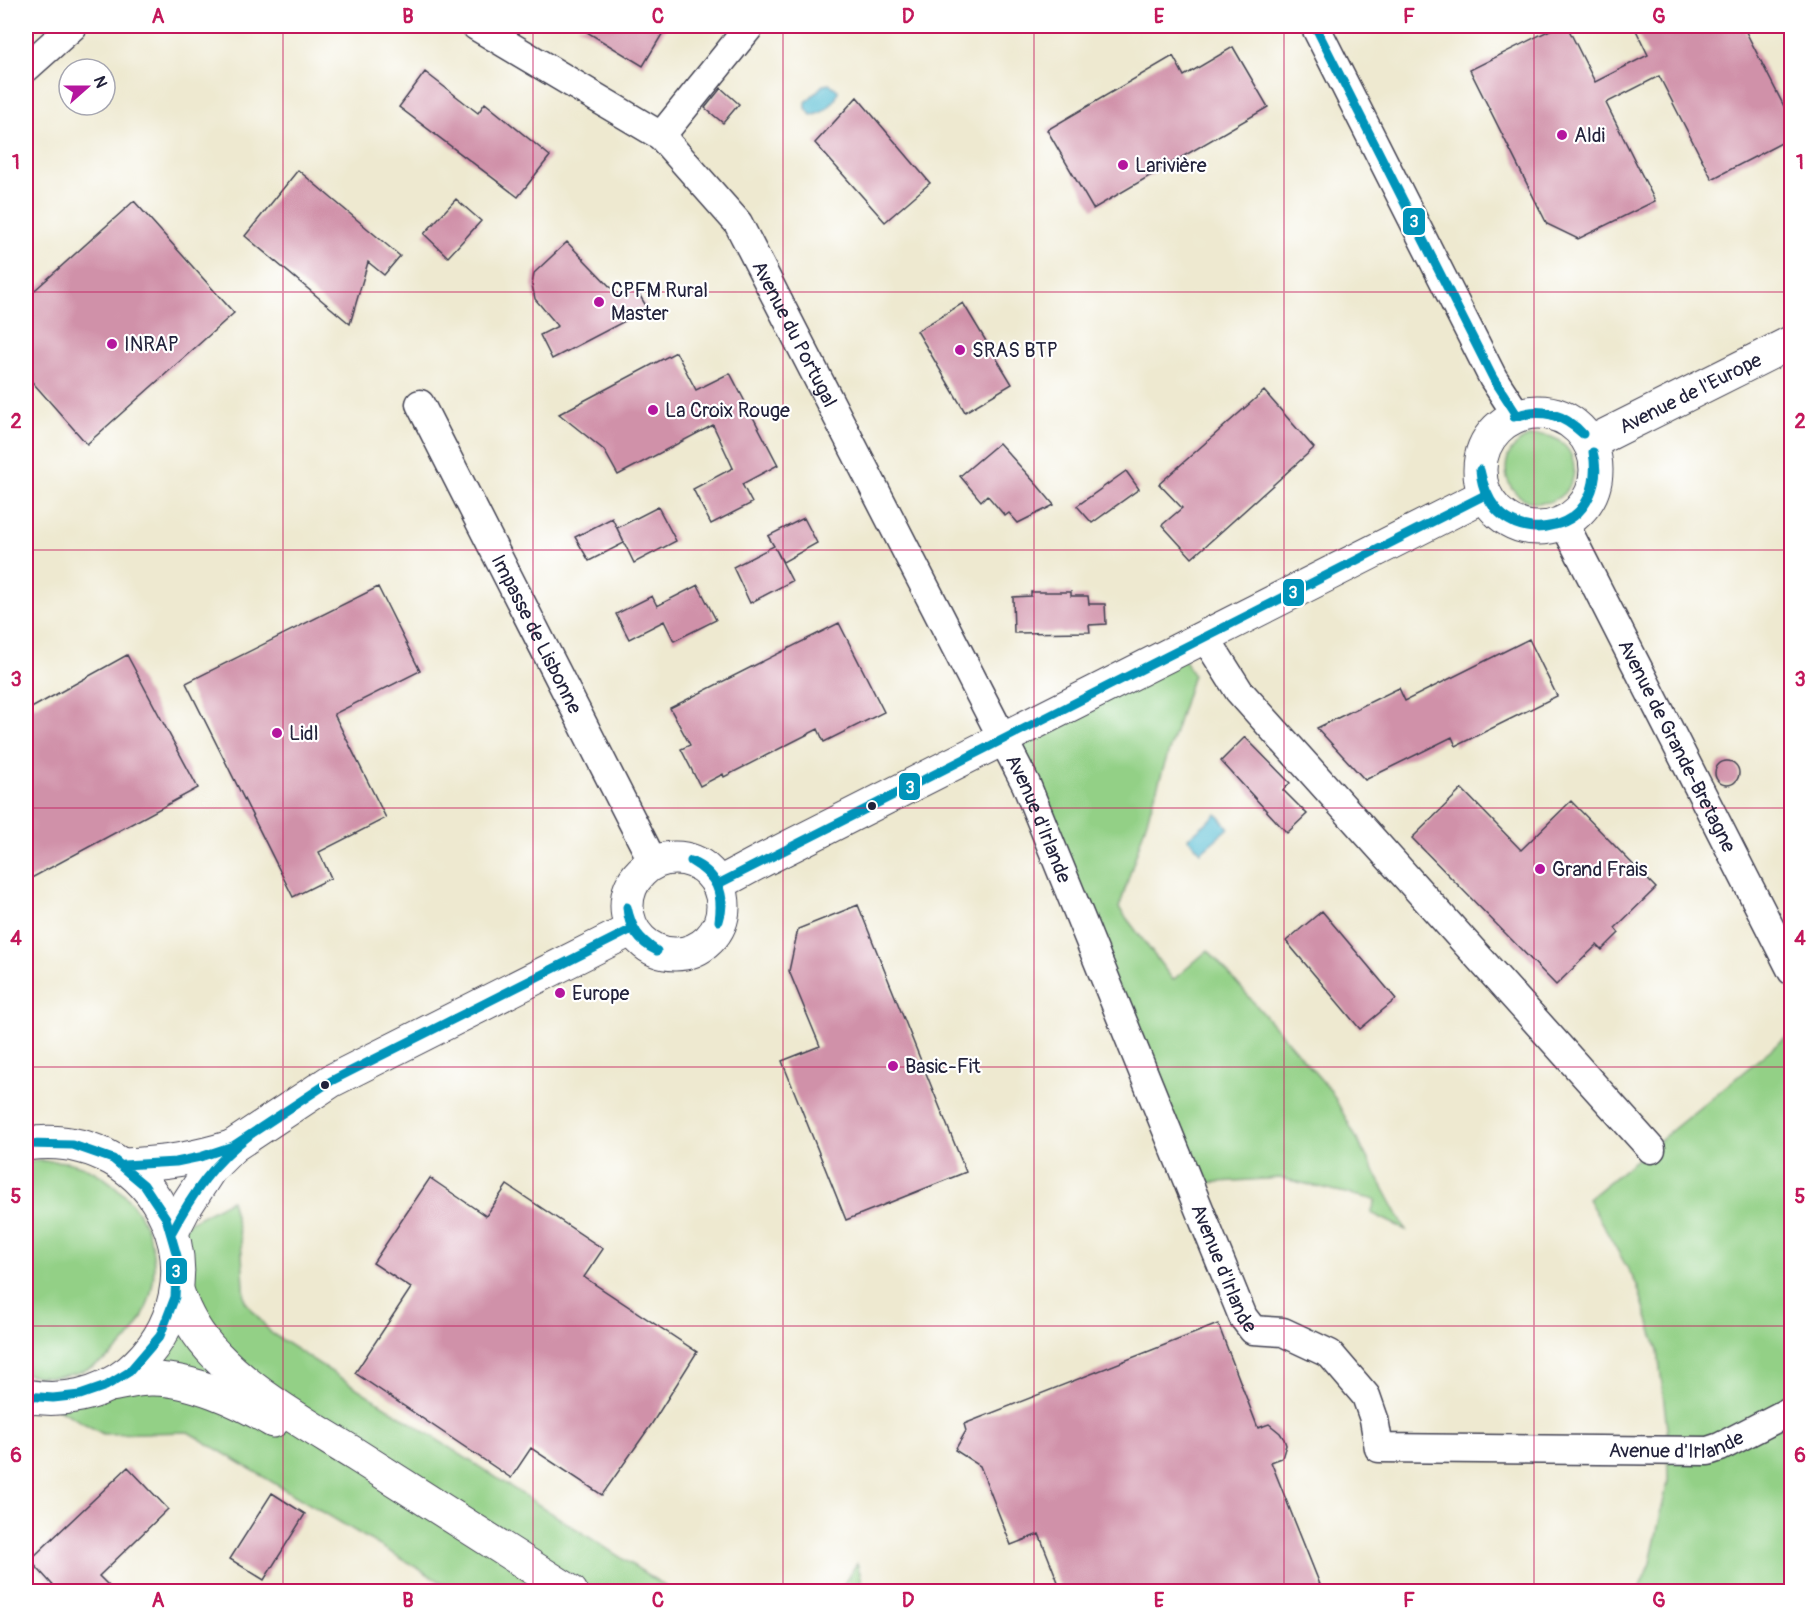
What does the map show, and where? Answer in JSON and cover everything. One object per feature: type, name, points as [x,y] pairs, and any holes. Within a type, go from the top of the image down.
[{"type":"main road","name":"Avenue de l'Europe","points":[[1590,444],[1791,342]]},
{"type":"main road","points":[[1534,412],[1551,413],[1567,419],[1580,429],[1590,444],[1596,461],[1596,480],[1590,498],[1579,513],[1564,524],[1546,528],[1528,528],[1510,522],[1496,511],[1485,495],[1480,477],[1484,449],[1500,425],[1517,416],[1534,412]]},
{"type":"main road","points":[[718,884],[1485,495]]},
{"type":"main road","points":[[667,858],[683,858],[697,863],[709,872],[718,884],[723,899],[723,914],[714,934],[698,949],[676,954],[654,950],[641,941],[632,929],[627,914],[627,899],[632,884],[640,872],[653,862],[667,858]]},
{"type":"main road","points":[[172,1232],[210,1169],[233,1146],[331,1081],[632,929]]},
{"type":"main road","points":[[32,1138],[72,1143],[99,1151],[124,1165],[153,1194],[172,1232],[178,1265],[177,1290],[169,1320],[158,1341],[143,1360],[110,1385]]},
{"type":"main road","points":[[124,1165],[176,1162],[233,1146]]},
{"type":"main road","points":[[177,1290],[184,1312],[195,1330],[216,1356],[244,1380],[297,1418],[571,1592]]},
{"type":"main road","points":[[30,1401],[64,1399],[87,1394],[110,1385],[151,1379],[182,1382],[259,1412],[544,1592]]},
{"type":"street","points":[[26,68],[73,26]]},
{"type":"street","name":"Avenue du Portugal","points":[[476,26],[661,136],[738,223],[1004,738]]},
{"type":"street","points":[[661,136],[750,26]]},
{"type":"street","points":[[1315,26],[1492,378],[1517,416]]},
{"type":"street","name":"Impasse de Lisbonne","points":[[420,404],[653,862]]},
{"type":"street","name":"Avenue de Grande-Bretagne","points":[[1564,524],[1791,971]]},
{"type":"street","points":[[1205,637],[1239,691],[1651,1149]]},
{"type":"street","name":"Avenue d'Irlande","points":[[1004,738],[1030,794],[1243,1317],[1253,1330],[1282,1332],[1330,1354],[1366,1396],[1374,1419],[1379,1448],[1707,1451],[1720,1448],[1791,1410]]},
{"type":"green space","points":[[1540,435],[1553,438],[1564,445],[1571,456],[1574,469],[1571,482],[1564,493],[1553,500],[1540,503],[1527,500],[1516,493],[1509,482],[1506,469],[1509,456],[1516,445],[1527,438]]},
{"type":"green space","points":[[1180,650],[1193,675],[1119,908],[1173,980],[1208,950],[1331,1091],[1406,1230],[1371,1213],[1376,1200],[1280,1178],[1189,1184],[1004,738]]},
{"type":"green space","points":[[1791,1033],[1791,1591],[1638,1591],[1650,1563],[1668,1481],[1667,1428],[1658,1351],[1637,1285],[1588,1199]]},
{"type":"green space","points":[[34,1161],[71,1163],[108,1180],[142,1219],[153,1252],[152,1285],[142,1317],[123,1345],[96,1365],[64,1376],[26,1374],[26,1163]]},
{"type":"green space","points":[[231,1200],[241,1240],[245,1301],[271,1333],[673,1591],[456,1591],[188,1432],[103,1434],[40,1399],[64,1399],[158,1341],[172,1232]]},
{"type":"green space","points":[[857,1563],[865,1591],[839,1591]]},
{"type":"water","points":[[830,84],[838,90],[835,99],[820,113],[811,115],[806,108],[806,102],[823,85]]},
{"type":"water","points":[[1217,814],[1229,828],[1201,852],[1188,838]]},
{"type":"building","points":[[577,26],[667,26],[643,66]]},
{"type":"building","points":[[1558,26],[1567,26],[1595,82],[1648,55],[1634,26],[1743,26],[1791,120],[1791,138],[1712,179],[1659,76],[1606,103],[1655,201],[1578,239],[1547,224],[1470,70]]},
{"type":"building","name":"Larivière","points":[[1233,47],[1268,107],[1093,209],[1047,130],[1173,56],[1184,76]]},
{"type":"building","points":[[425,72],[478,113],[485,103],[550,156],[518,197],[399,107]]},
{"type":"building","points":[[721,88],[739,104],[723,123],[705,108]]},
{"type":"building","points":[[857,97],[930,183],[885,222],[815,143]]},
{"type":"building","points":[[298,170],[400,256],[384,275],[368,262],[350,324],[245,236]]},
{"type":"building","points":[[456,199],[481,221],[448,257],[424,234]]},
{"type":"building","name":"INRAP","points":[[134,201],[234,313],[87,444],[26,375],[26,298]]},
{"type":"building","name":"CPFM Rural Master","points":[[567,242],[618,295],[634,286],[648,309],[552,359],[540,335],[558,326],[535,299],[532,285],[534,273]]},
{"type":"building","name":"SRAS BTP","points":[[963,303],[1012,384],[965,412],[917,331]]},
{"type":"building","name":"La Croix Rouge","points":[[676,352],[696,390],[730,373],[778,465],[742,484],[752,503],[711,524],[693,489],[733,468],[713,425],[618,475],[604,450],[559,414]]},
{"type":"building","points":[[1264,391],[1314,448],[1192,558],[1162,525],[1182,508],[1159,484]]},
{"type":"building","points":[[999,443],[1054,505],[1018,523],[1009,513],[1005,516],[987,495],[981,501],[960,476]]},
{"type":"building","points":[[1126,471],[1139,489],[1092,523],[1077,506]]},
{"type":"building","points":[[658,507],[676,541],[634,563],[617,528]]},
{"type":"building","points":[[612,518],[624,543],[589,561],[575,537]]},
{"type":"building","points":[[804,518],[817,543],[783,562],[775,548],[792,581],[750,603],[733,567],[774,546],[768,536]]},
{"type":"building","points":[[698,585],[716,620],[674,641],[664,621],[629,639],[616,614],[652,596],[657,606]]},
{"type":"building","name":"Lidl","points":[[378,587],[420,671],[334,714],[386,818],[319,852],[331,878],[293,897],[186,683]]},
{"type":"building","points":[[1031,592],[1071,592],[1071,596],[1088,596],[1089,604],[1105,604],[1106,624],[1089,625],[1090,632],[1014,633],[1013,597],[1031,596]]},
{"type":"building","points":[[839,623],[884,712],[824,742],[818,729],[724,777],[723,774],[700,786],[681,749],[690,745],[670,708]]},
{"type":"building","points":[[1529,639],[1557,696],[1456,746],[1452,737],[1365,780],[1317,728],[1399,688],[1405,701]]},
{"type":"building","points":[[127,655],[198,788],[26,881],[26,711]]},
{"type":"building","points":[[1245,737],[1290,783],[1283,790],[1307,814],[1287,833],[1221,761]]},
{"type":"building","points":[[1727,761],[1732,762],[1738,768],[1738,778],[1732,784],[1727,785],[1722,784],[1716,778],[1715,773],[1716,768],[1722,762]]},
{"type":"building","name":"Grand Frais","points":[[1462,789],[1521,850],[1571,801],[1656,888],[1615,928],[1619,933],[1602,950],[1597,945],[1556,985],[1412,838]]},
{"type":"building","points":[[858,905],[966,1172],[846,1220],[782,1061],[820,1046],[789,971],[798,929]]},
{"type":"building","points":[[1322,911],[1396,999],[1360,1029],[1286,941]]},
{"type":"building","points":[[430,1178],[486,1216],[507,1185],[603,1249],[584,1277],[697,1352],[651,1425],[602,1495],[531,1448],[511,1478],[355,1373],[411,1288],[373,1263]]},
{"type":"building","points":[[1218,1324],[1258,1428],[1269,1424],[1284,1439],[1286,1445],[1282,1458],[1271,1462],[1323,1592],[1062,1592],[1039,1534],[1011,1545],[980,1466],[955,1450],[966,1431],[964,1424]]},
{"type":"building","points":[[128,1467],[168,1509],[99,1576],[115,1592],[59,1592],[30,1560]]},
{"type":"building","points":[[272,1493],[305,1514],[264,1580],[230,1559]]},
{"type":"transit line","name":"3","points":[[1315,26],[1493,378],[1517,415]]},
{"type":"transit line","name":"3","points":[[1514,417],[1533,412],[1551,414],[1568,421],[1583,434]]},
{"type":"transit line","name":"3","points":[[1514,417],[1534,413],[1551,415],[1567,422],[1583,434]]},
{"type":"transit line","name":"3","points":[[1555,525],[1576,514],[1589,496],[1594,475],[1593,452]]},
{"type":"transit line","name":"3","points":[[1555,525],[1576,515],[1589,497],[1595,475],[1593,452]]},
{"type":"transit line","name":"3","points":[[1480,470],[1490,499],[1496,508],[1510,520],[1531,527],[1555,525]]},
{"type":"transit line","name":"3","points":[[1480,470],[1487,497],[1504,517],[1527,527],[1540,528],[1555,525]]},
{"type":"transit line","name":"3","points":[[718,884],[1485,495]]},
{"type":"transit line","name":"3","points":[[691,861],[707,871],[718,885],[722,902],[719,921]]},
{"type":"transit line","name":"3","points":[[691,861],[707,873],[716,886],[720,902],[719,921]]},
{"type":"transit line","name":"3","points":[[627,907],[637,933],[657,951]]},
{"type":"transit line","name":"3","points":[[627,907],[632,928],[645,944],[657,951]]},
{"type":"transit line","name":"3","points":[[124,1165],[176,1162],[233,1146],[331,1081],[632,929]]},
{"type":"transit line","name":"3","points":[[172,1232],[205,1179],[237,1145],[250,1135]]},
{"type":"transit line","name":"3","points":[[26,1144],[73,1145],[113,1159],[144,1185],[166,1218],[177,1256],[175,1297],[160,1336],[129,1372],[106,1386],[80,1395],[53,1398],[26,1396]]},
{"type":"place","name":"Aldi","points":[[1562,135]]},
{"type":"place","name":"Larivière","points":[[1123,165]]},
{"type":"place","name":"CPFM Rural Master","points":[[599,302]]},
{"type":"place","name":"INRAP","points":[[112,344]]},
{"type":"place","name":"SRAS BTP","points":[[960,350]]},
{"type":"place","name":"La Croix Rouge","points":[[653,410]]},
{"type":"place","name":"Lidl","points":[[277,733]]},
{"type":"place","name":"Grand Frais","points":[[1540,869]]},
{"type":"place","name":"Europe","points":[[560,993]]},
{"type":"place","name":"Basic-Fit","points":[[893,1066]]}]
